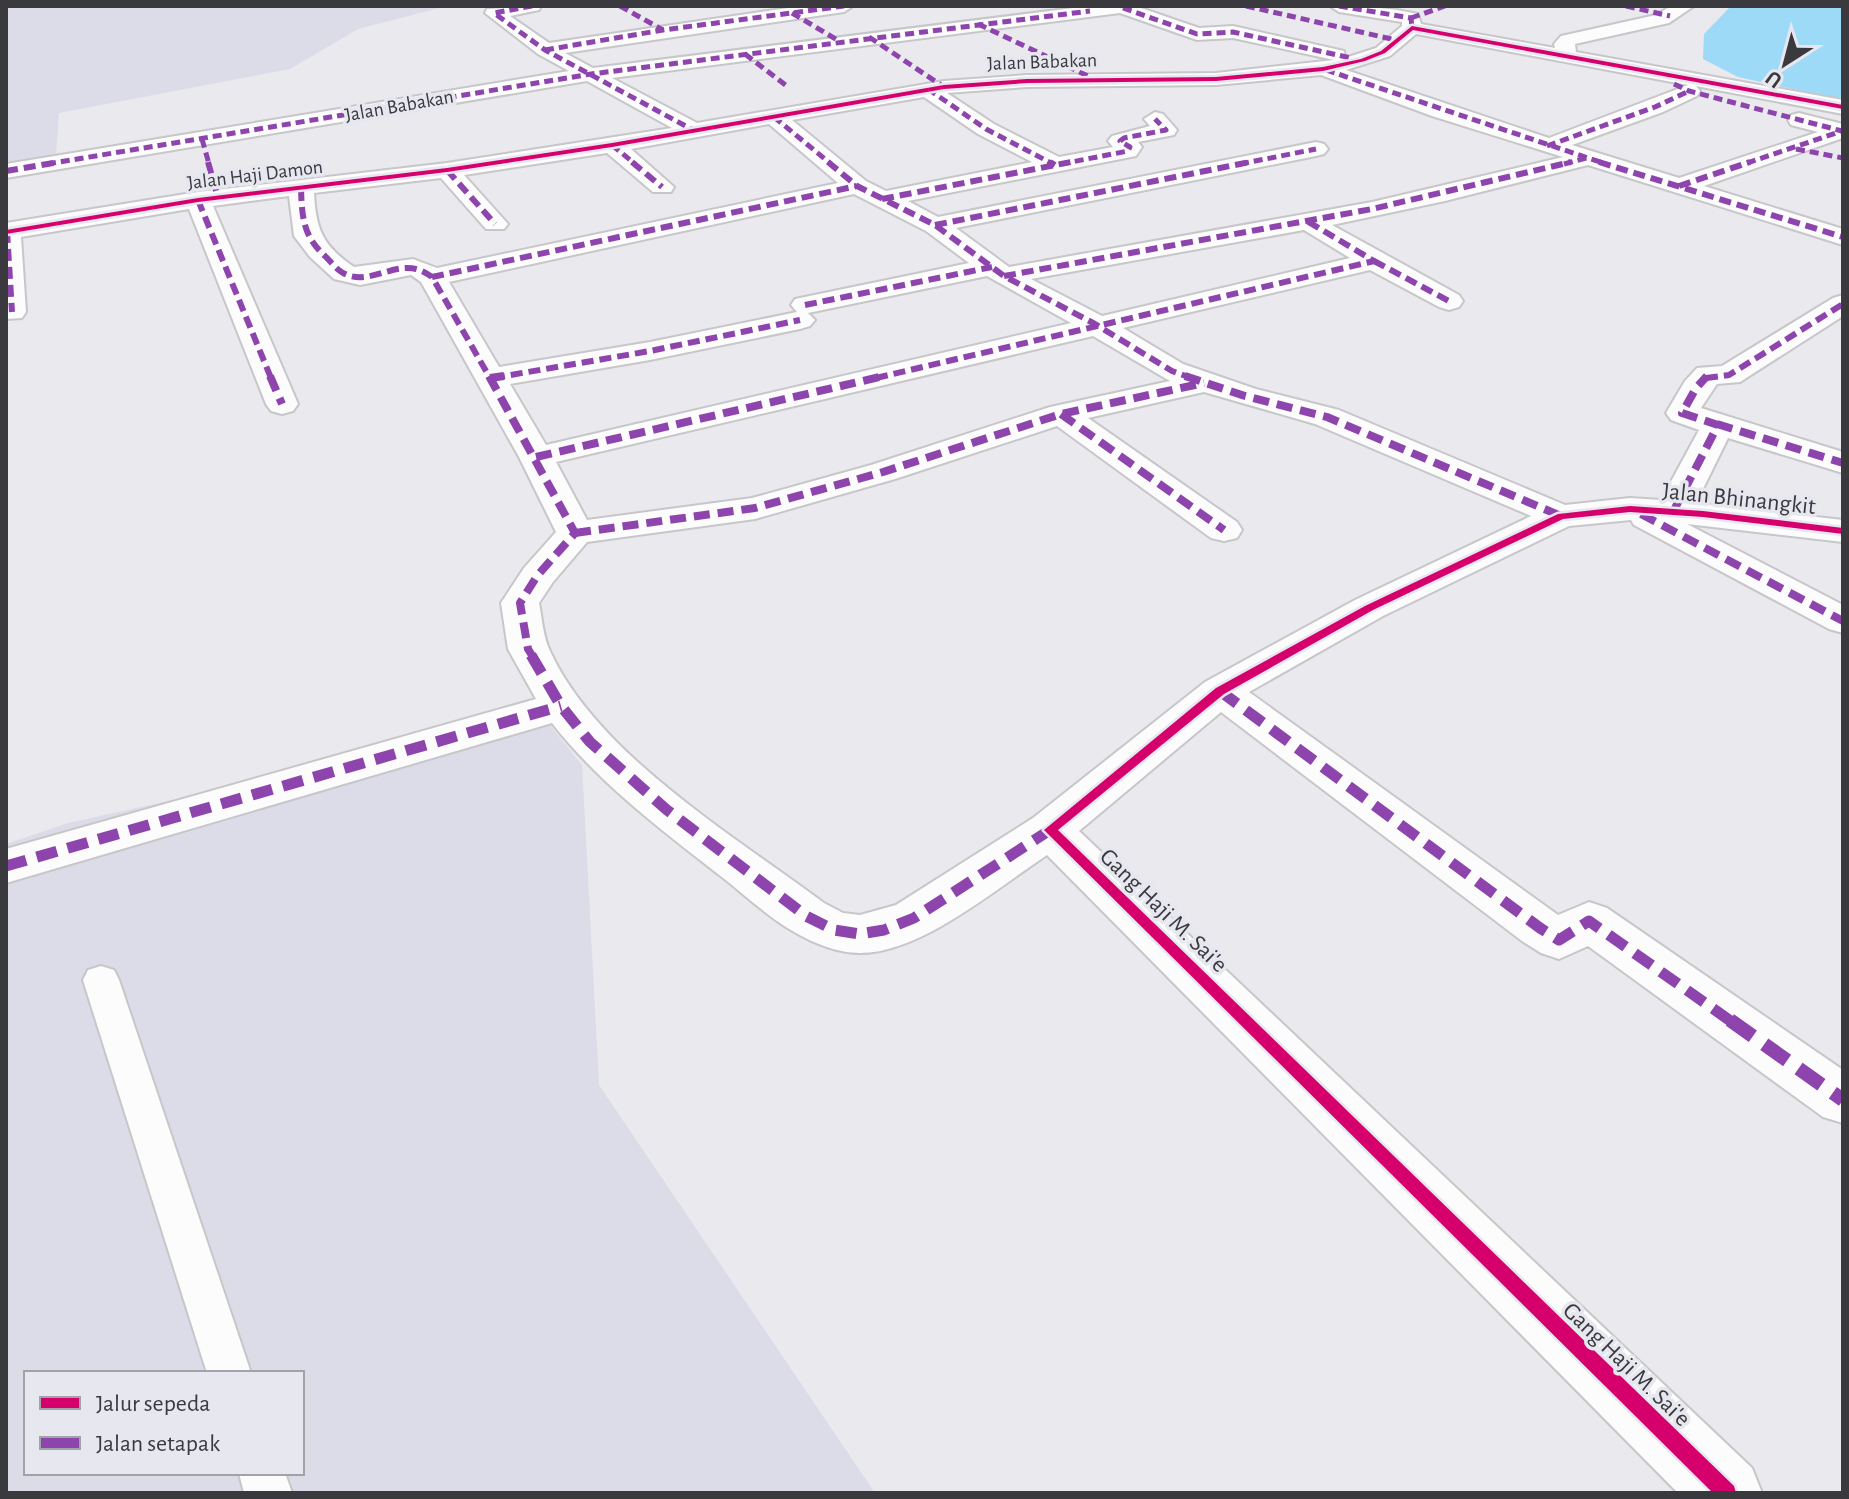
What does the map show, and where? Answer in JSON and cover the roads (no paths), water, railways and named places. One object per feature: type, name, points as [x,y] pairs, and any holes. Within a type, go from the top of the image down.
[{"type":"street","points":[[532,6],[501,10],[494,14],[545,50],[693,130]]},
{"type":"street","points":[[620,6],[663,30]]},
{"type":"street","points":[[741,6],[763,16]]},
{"type":"street","points":[[545,50],[663,30],[844,6]]},
{"type":"street","points":[[1246,6],[1567,55],[1843,107]]},
{"type":"street","points":[[1339,6],[1406,29]]},
{"type":"street","name":"Jalan Babakan","points":[[510,160],[936,88],[1093,79],[1216,79],[1323,69],[1383,52],[1406,29],[1445,6]]},
{"type":"street","points":[[1626,6],[1677,11]]},
{"type":"street","points":[[1128,7],[1197,34],[1233,32],[1363,60]]},
{"type":"street","name":"Jalan Babakan","points":[[6,171],[591,74],[1084,9],[1128,7]]},
{"type":"street","points":[[1567,55],[1564,44],[1577,36],[1677,11]]},
{"type":"street","points":[[792,13],[839,41]]},
{"type":"street","points":[[978,24],[1093,79]]},
{"type":"street","points":[[869,37],[986,129],[1055,165]]},
{"type":"street","points":[[745,54],[788,87]]},
{"type":"street","points":[[1323,69],[1547,146],[1843,237]]},
{"type":"street","points":[[1649,71],[1689,91],[1842,131],[1679,186]]},
{"type":"street","points":[[1547,146],[1655,107],[1689,91]]},
{"type":"street","points":[[774,117],[857,186],[935,225],[998,272],[1095,324],[1172,371],[1327,417],[1561,516]]},
{"type":"street","points":[[882,199],[1128,151],[1130,147],[1120,141],[1124,138],[1166,130],[1155,119]]},
{"type":"street","points":[[202,139],[208,199],[282,404]]},
{"type":"street","points":[[612,145],[662,187]]},
{"type":"street","points":[[935,225],[1316,149]]},
{"type":"street","points":[[1796,149],[1843,158]]},
{"type":"street","points":[[490,378],[650,351],[802,313],[998,272],[1307,221],[1533,174],[1590,157]]},
{"type":"street","name":"Jalan Haji Damon","points":[[6,232],[208,199],[510,160]]},
{"type":"street","points":[[447,170],[495,224]]},
{"type":"street","points":[[432,277],[857,186]]},
{"type":"street","points":[[301,189],[303,232],[316,249],[345,274],[364,275],[411,266],[424,269],[432,277],[536,457],[575,533]]},
{"type":"street","points":[[1307,221],[1449,301]]},
{"type":"street","points":[[6,232],[12,312]]},
{"type":"street","points":[[536,457],[1374,261]]},
{"type":"street","points":[[1843,304],[1729,375],[1708,375],[1681,410],[1685,415],[1843,463]]},
{"type":"street","points":[[1204,383],[1061,414],[883,472],[755,508],[575,533],[537,576],[520,603],[528,649],[561,706],[590,742],[667,810],[806,916],[834,930],[860,934],[884,930],[914,918],[1050,830],[1220,691],[1369,608],[1561,516],[1651,511],[1843,621]]},
{"type":"street","points":[[1061,414],[1224,530]]},
{"type":"street","points":[[1651,511],[1717,424]]},
{"type":"street","name":"Jalan Bhinangkit","points":[[1651,511],[1843,531]]},
{"type":"street","points":[[1220,691],[1540,928],[1559,940],[1589,921],[1843,1100]]},
{"type":"street","points":[[6,866],[561,706]]},
{"type":"street","name":"Gang Haji M. Sai'e","points":[[1050,830],[1727,1493]]},
{"type":"lane","points":[[101,980],[228,1371]]},
{"type":"water","points":[[1731,6],[1843,6],[1843,100],[1738,77],[1703,59],[1704,34]]}]
